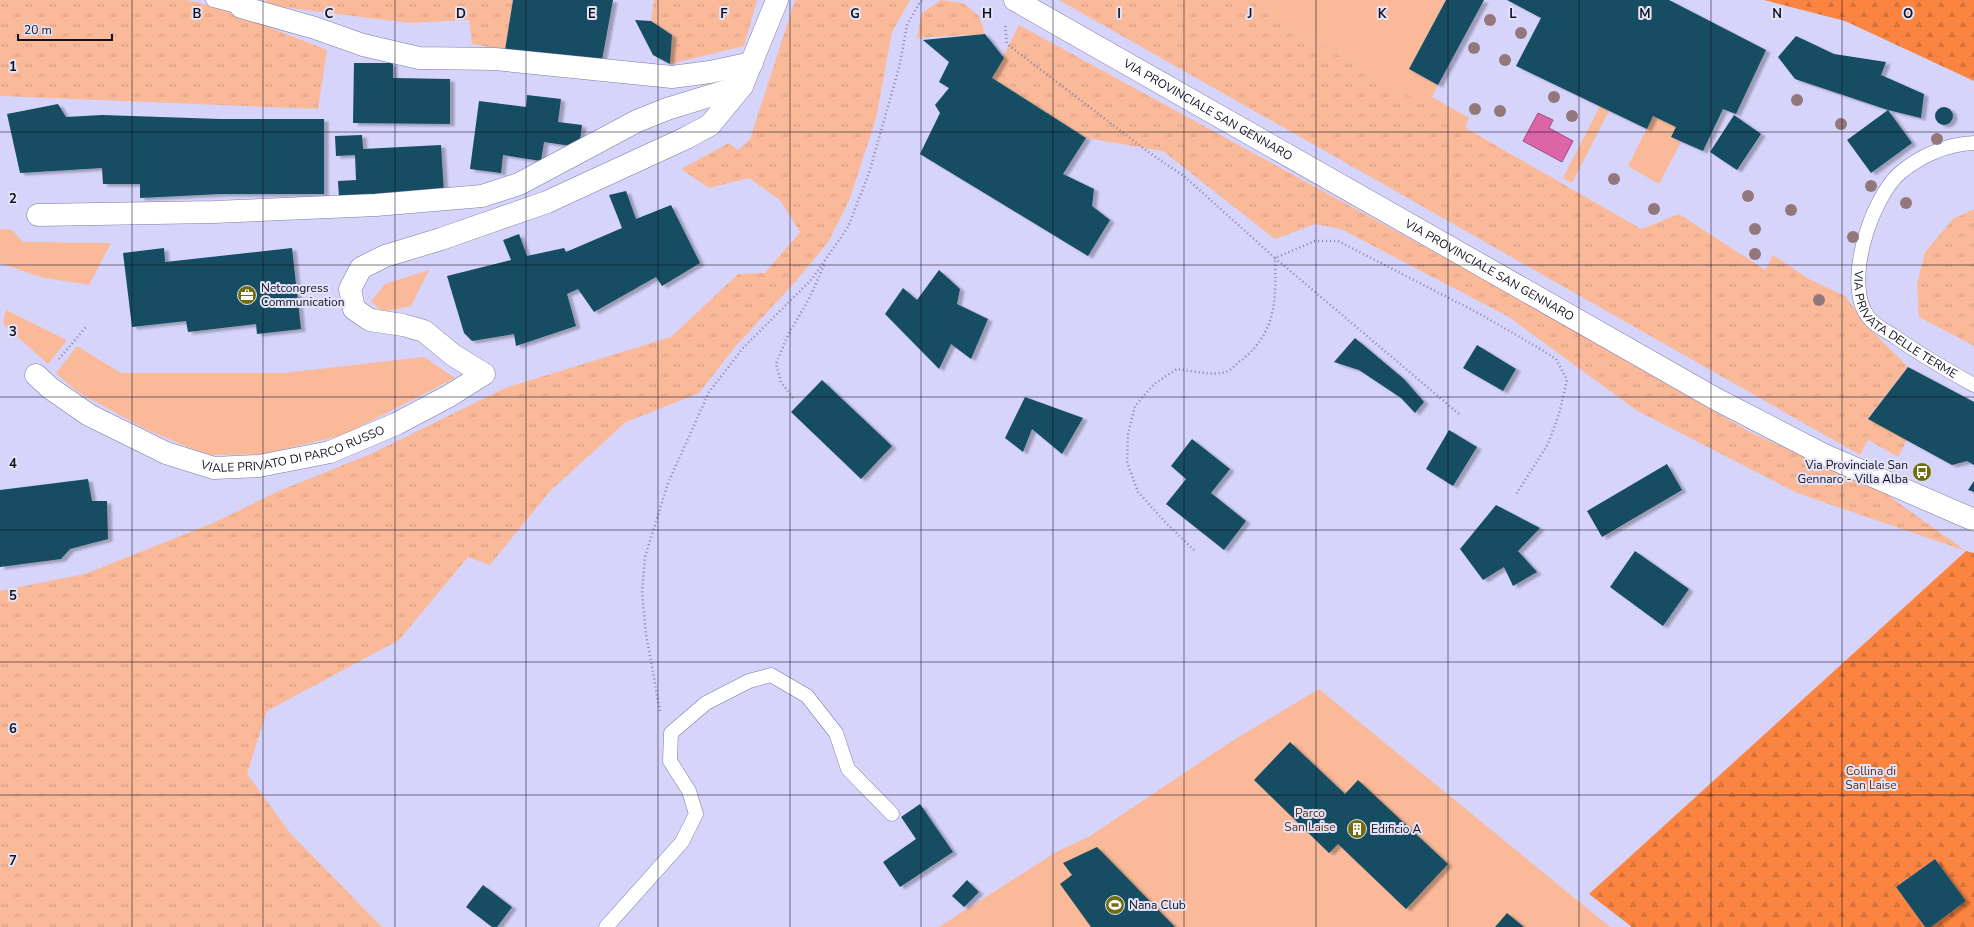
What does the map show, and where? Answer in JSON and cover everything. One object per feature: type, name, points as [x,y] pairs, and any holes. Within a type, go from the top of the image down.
[{"type":"street","points":[[38,215],[214,212],[376,205],[482,196],[519,184],[637,121],[667,109],[742,86],[777,0]]},
{"type":"street","name":"VIA PROVINCIALE SAN GENNARO","points":[[1015,0],[1716,399],[1822,454],[1974,520]]},
{"type":"street","points":[[241,7],[315,28],[363,45],[419,58],[495,59],[672,77],[710,72],[752,63]]},
{"type":"street","name":"VIALE PRIVATO DI PARCO RUSSO","points":[[36,375],[50,388],[89,415],[166,453],[214,468],[259,466],[330,452],[396,424],[449,396],[484,374],[453,354],[424,330],[370,320],[354,309],[350,289],[361,268],[385,256],[441,239],[547,202],[686,138],[710,125],[742,86]]},
{"type":"lane","points":[[213,0],[241,7]]},
{"type":"lane","name":"VIA PRIVATA DELLE TERME","points":[[1974,143],[1960,144],[1918,160],[1899,174],[1885,190],[1868,231],[1858,274],[1858,291],[1862,305],[1869,319],[1909,347],[1974,385]]},
{"type":"lane","points":[[606,927],[682,842],[696,814],[689,791],[670,761],[670,733],[706,703],[750,681],[771,675],[807,696],[836,733],[848,769],[892,814]]},
{"type":"path","points":[[670,733],[660,709],[646,634],[642,593],[645,557],[668,483],[709,392],[743,348],[812,279],[848,227],[869,173],[897,74],[906,24],[920,2],[924,0]]},
{"type":"path","points":[[1004,22],[1007,44],[1151,154],[1185,177],[1275,258],[1459,414]]},
{"type":"path","points":[[1275,258],[1315,241],[1338,241],[1480,314],[1556,359],[1567,380],[1559,414],[1548,444],[1515,496]]},
{"type":"path","points":[[793,398],[781,382],[776,364],[788,335],[809,299],[828,257]]},
{"type":"path","points":[[1194,550],[1167,524],[1138,492],[1127,462],[1128,434],[1135,406],[1154,384],[1177,369],[1204,373],[1227,372],[1250,353],[1270,324],[1276,292],[1275,258]]},
{"type":"path","points":[[57,361],[86,327]]},
{"type":"green space","points":[[0,0],[187,0],[223,9],[327,50],[318,109],[0,96]]},
{"type":"green space","points":[[266,0],[513,0],[505,50],[472,44],[469,20],[409,23],[266,5]]},
{"type":"green space","points":[[654,0],[757,0],[744,46],[670,64],[672,35],[651,21]]},
{"type":"green space","points":[[795,0],[910,0],[892,32],[876,118],[849,201],[828,242],[796,281],[735,347],[699,393],[626,422],[550,491],[490,565],[468,557],[399,640],[267,711],[247,774],[291,834],[382,927],[0,927],[0,591],[85,574],[213,523],[279,491],[373,453],[505,388],[671,337],[738,274],[765,273],[800,232],[780,200],[749,178],[709,188],[681,169],[729,143],[738,150],[750,139]]},
{"type":"green space","points":[[941,0],[963,3],[979,16],[985,34],[917,38],[922,13]]},
{"type":"green space","points":[[1059,0],[1273,0],[1265,12],[1641,229],[1679,214],[1765,270],[1773,255],[1809,279],[1845,296],[1868,327],[1908,367],[1868,418],[1907,440],[1898,457],[1868,440],[1860,455]]},
{"type":"green space","points":[[1273,0],[1446,0],[1409,69],[1438,85],[1432,97],[1469,118],[1465,128],[1265,12]]},
{"type":"green space","points":[[1764,0],[1974,0],[1974,81],[1845,21]]},
{"type":"green space","points":[[1019,25],[1449,260],[1752,433],[1886,494],[1966,551],[1797,493],[1636,410],[1509,317],[1341,229],[1315,224],[1275,239],[1163,151],[1086,138],[992,78]]},
{"type":"green space","points":[[1600,106],[1609,111],[1572,183],[1563,178]]},
{"type":"green space","points":[[1653,116],[1676,127],[1671,137],[1681,142],[1659,184],[1628,166]]},
{"type":"green space","points":[[1974,209],[1974,346],[1919,317],[1917,284],[1925,252],[1953,219]]},
{"type":"green space","points":[[0,229],[12,230],[23,242],[111,243],[89,285],[40,277],[0,263]]},
{"type":"green space","points":[[429,270],[411,306],[382,312],[371,301],[385,284]]},
{"type":"green space","points":[[6,310],[67,340],[48,364],[3,324]]},
{"type":"green space","points":[[77,346],[121,373],[284,373],[424,357],[455,378],[343,435],[264,454],[207,455],[145,429],[76,391],[56,373]]},
{"type":"green space","name":"Collina di San Laise","points":[[1966,551],[1974,553],[1974,927],[1931,927],[1966,901],[1935,859],[1896,887],[1925,927],[1632,927],[1589,894]]},
{"type":"green space","name":"Parco San Laise","points":[[1319,689],[1610,927],[939,927],[1056,852],[1090,836],[1232,741]]},
{"type":"shaded area","points":[[1538,113],[1553,120],[1549,128],[1573,141],[1562,162],[1523,141]]},
{"type":"building","points":[[513,0],[613,0],[602,60],[505,50]]},
{"type":"building","points":[[1446,0],[1484,0],[1438,85],[1409,69]]},
{"type":"building","points":[[1507,0],[1669,0],[1766,50],[1736,114],[1723,109],[1703,151],[1671,137],[1676,127],[1653,116],[1647,129],[1516,66],[1541,18]]},
{"type":"building","points":[[635,20],[651,21],[672,35],[670,64],[653,55]]},
{"type":"building","points":[[985,34],[1004,58],[992,78],[1086,138],[1063,174],[1094,189],[1092,206],[1110,220],[1088,256],[920,154],[940,113],[935,105],[949,88],[939,82],[949,62],[923,40]]},
{"type":"building","points":[[1796,36],[1834,54],[1886,62],[1881,75],[1924,94],[1921,118],[1888,110],[1795,79],[1778,57]]},
{"type":"building","points":[[354,63],[393,63],[393,78],[450,79],[450,124],[353,123]]},
{"type":"building","points":[[527,95],[561,99],[558,122],[582,125],[579,147],[544,142],[541,161],[503,155],[501,173],[470,169],[479,101],[526,107]]},
{"type":"building","points":[[58,104],[66,117],[102,115],[220,119],[324,119],[324,194],[220,194],[140,198],[140,184],[103,184],[102,168],[20,173],[7,114]]},
{"type":"building","points":[[1940,107],[1948,107],[1953,112],[1951,123],[1948,125],[1940,125],[1935,120],[1935,112]]},
{"type":"building","points":[[1888,110],[1912,143],[1871,173],[1847,140]]},
{"type":"building","points":[[1734,115],[1761,134],[1737,170],[1710,152]]},
{"type":"building","points":[[362,135],[363,149],[441,145],[444,193],[339,198],[338,181],[356,180],[355,155],[336,156],[335,136]]},
{"type":"building","points":[[626,191],[636,219],[671,205],[700,263],[662,286],[656,277],[594,312],[578,289],[567,294],[576,326],[516,346],[514,334],[472,341],[464,333],[447,276],[511,260],[503,240],[519,234],[527,256],[564,248],[566,252],[622,228],[609,195]]},
{"type":"building","points":[[164,248],[165,262],[292,248],[301,329],[257,334],[256,324],[188,332],[186,321],[132,327],[123,253]]},
{"type":"building","points":[[939,270],[960,289],[957,304],[988,319],[971,359],[951,344],[939,369],[885,314],[903,288],[917,300]]},
{"type":"building","points":[[1355,338],[1404,379],[1424,402],[1415,413],[1401,398],[1359,370],[1334,362]]},
{"type":"building","points":[[1477,345],[1516,369],[1503,391],[1463,368]]},
{"type":"building","points":[[1908,367],[1974,402],[1974,465],[1967,461],[1952,465],[1868,419]]},
{"type":"building","points":[[822,380],[892,446],[861,479],[791,412]]},
{"type":"building","points":[[1025,397],[1083,418],[1062,454],[1032,429],[1023,452],[1005,438]]},
{"type":"building","points":[[1449,430],[1477,447],[1453,486],[1426,469]]},
{"type":"building","points":[[1192,439],[1230,469],[1211,493],[1246,521],[1224,550],[1166,504],[1186,479],[1171,466]]},
{"type":"building","points":[[1667,464],[1682,490],[1602,537],[1587,511]]},
{"type":"building","points":[[88,479],[92,501],[107,501],[108,539],[70,549],[61,559],[0,567],[0,490]]},
{"type":"building","points":[[1974,481],[1974,492],[1968,490]]},
{"type":"building","points":[[1496,505],[1540,528],[1518,551],[1537,572],[1513,586],[1504,567],[1483,580],[1460,549]]},
{"type":"building","points":[[1635,551],[1689,589],[1663,626],[1610,587]]},
{"type":"building","name":"Edificio A","points":[[1290,742],[1345,794],[1358,780],[1448,864],[1406,909],[1338,844],[1329,853],[1254,780]]},
{"type":"building","points":[[920,804],[953,852],[900,887],[883,862],[916,839],[901,817]]},
{"type":"building","name":"Nana Club","points":[[1097,847],[1175,927],[1091,927],[1060,884],[1072,875],[1063,863]]},
{"type":"building","points":[[1935,859],[1966,901],[1931,927],[1925,927],[1896,887]]},
{"type":"building","points":[[967,880],[979,892],[964,907],[952,896]]},
{"type":"building","points":[[483,885],[512,907],[497,927],[492,927],[466,907]]},
{"type":"building","points":[[1507,913],[1524,927],[1495,927]]},
{"type":"place","name":"Netcongress Communication","points":[[247,295]]},
{"type":"place","name":"Via Provinciale San Gennaro - Villa Alba","points":[[1922,472]]},
{"type":"place","name":"Edificio A","points":[[1357,829]]},
{"type":"place","name":"Nana Club","points":[[1115,905]]}]
